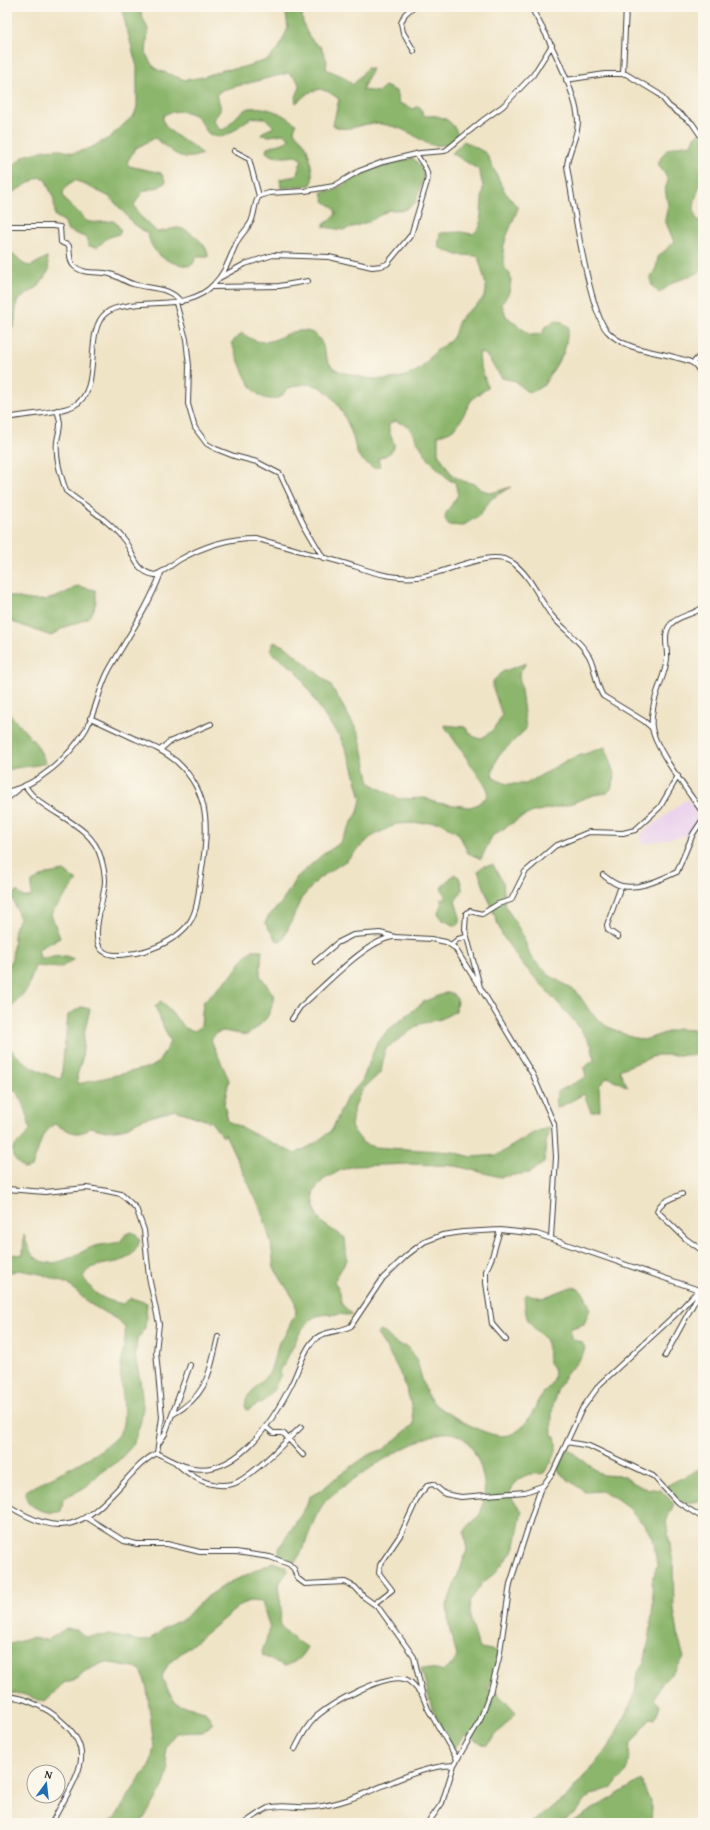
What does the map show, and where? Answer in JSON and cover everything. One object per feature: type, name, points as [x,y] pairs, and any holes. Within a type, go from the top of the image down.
[{"type":"street","points":[[413,7],[405,14],[401,23],[403,32],[414,51]]},
{"type":"street","points":[[531,7],[552,45],[566,80],[578,122],[569,153],[567,166],[588,276],[602,325],[607,332],[616,338],[640,349],[664,354],[693,363],[700,372],[703,380]]},
{"type":"street","points":[[623,73],[626,7]]},
{"type":"street","points":[[259,196],[276,192],[306,191],[334,186],[369,167],[416,154],[445,151],[503,106],[533,76],[552,45]]},
{"type":"street","points":[[566,80],[623,73],[634,77],[659,94],[669,106],[692,123],[703,139]]},
{"type":"street","points":[[7,418],[58,410],[76,404],[87,390],[96,333],[101,319],[106,312],[120,307],[148,302],[178,302],[203,294],[219,279],[230,261],[236,244],[251,222],[259,196],[249,159],[234,151]]},
{"type":"street","points":[[219,279],[245,264],[273,255],[329,257],[372,267],[387,264],[410,235],[428,177],[424,165],[416,154]]},
{"type":"street","points":[[7,226],[57,226],[62,230],[60,242],[68,246],[72,264],[75,267],[90,272],[110,274],[132,284],[153,286],[175,296],[178,302],[186,339],[189,366],[188,404],[191,419],[195,428],[207,444],[216,449],[234,456],[257,462],[280,474],[303,523],[324,559]]},
{"type":"street","points":[[211,287],[243,285],[279,286],[308,281]]},
{"type":"street","points":[[693,363],[703,352]]},
{"type":"street","points":[[58,410],[61,431],[57,441],[58,457],[66,492],[88,507],[114,529],[125,541],[137,564],[145,572],[155,575],[161,573],[179,560],[199,551],[233,539],[255,538],[378,574],[400,577],[422,576],[487,558],[496,557],[512,562],[526,575],[552,615],[582,645],[594,667],[599,690],[603,696],[644,720],[652,728],[661,749],[703,813]]},
{"type":"street","points":[[7,792],[26,787],[47,772],[71,749],[86,729],[109,669],[147,606],[161,573]]},
{"type":"street","points":[[652,728],[655,698],[667,660],[667,630],[670,624],[703,607]]},
{"type":"street","points":[[26,787],[35,798],[90,836],[96,846],[100,856],[105,880],[97,933],[98,942],[102,951],[110,954],[123,954],[157,948],[174,938],[186,927],[193,918],[196,907],[207,826],[204,806],[196,785],[176,761],[160,750],[90,718]]},
{"type":"street","points":[[160,750],[169,742],[211,724]]},
{"type":"street","points":[[480,987],[466,937],[466,914],[470,911],[482,914],[498,904],[511,900],[525,872],[555,846],[589,832],[623,833],[635,830],[660,807],[678,776]]},
{"type":"street","points":[[7,799],[20,789]]},
{"type":"street","points":[[603,875],[621,886],[640,885],[658,881],[677,872],[693,834],[703,819]]},
{"type":"street","points":[[618,937],[606,928],[621,886]]},
{"type":"street","points":[[315,962],[337,943],[353,936],[380,933],[395,937]]},
{"type":"street","points":[[292,1019],[300,1007],[368,947],[382,938],[395,937],[431,939],[451,944],[460,954],[533,1075],[554,1124],[556,1157],[551,1238]]},
{"type":"street","points":[[451,944],[458,939],[466,937]]},
{"type":"street","points":[[7,1189],[45,1192],[86,1188],[102,1190],[121,1194],[136,1208],[144,1230],[149,1277],[160,1324],[156,1352],[162,1417],[157,1453]]},
{"type":"street","points":[[682,1194],[663,1203],[659,1206],[657,1211],[686,1239],[703,1251]]},
{"type":"street","points":[[500,1230],[486,1271],[486,1283],[492,1324],[506,1340]]},
{"type":"street","points":[[157,1453],[188,1467],[199,1468],[218,1464],[243,1452],[258,1438],[266,1427],[289,1388],[312,1342],[320,1335],[345,1330],[351,1326],[367,1305],[383,1278],[407,1255],[424,1242],[442,1235],[500,1230],[518,1231],[551,1238],[699,1290]]},
{"type":"street","points":[[428,1823],[442,1803],[454,1764],[480,1720],[490,1693],[500,1652],[510,1584],[527,1535],[532,1512],[542,1486],[553,1472],[582,1409],[600,1384],[675,1315],[703,1285]]},
{"type":"street","points":[[665,1356],[696,1299],[699,1290]]},
{"type":"street","points":[[172,1415],[197,1397],[204,1386],[218,1337]]},
{"type":"street","points":[[158,1443],[165,1434],[190,1365]]},
{"type":"street","points":[[266,1427],[270,1432],[276,1434],[282,1433],[303,1455]]},
{"type":"street","points":[[174,1461],[193,1478],[218,1484],[233,1484],[268,1459],[301,1427]]},
{"type":"street","points":[[567,1442],[588,1446],[653,1476],[676,1501],[703,1518]]},
{"type":"street","points":[[7,1505],[35,1521],[53,1524],[68,1524],[80,1521],[97,1509],[139,1465],[147,1458],[157,1453]]},
{"type":"street","points":[[375,1604],[392,1590],[379,1574],[380,1566],[401,1534],[419,1495],[428,1485],[433,1484],[445,1494],[461,1496],[525,1492],[542,1486]]},
{"type":"street","points":[[86,1517],[114,1536],[128,1542],[167,1544],[200,1552],[236,1552],[260,1555],[289,1564],[294,1570],[297,1578],[305,1584],[345,1582],[355,1587],[364,1597],[375,1604],[414,1657],[423,1697],[436,1723],[457,1758]]},
{"type":"street","points":[[295,1749],[303,1733],[317,1716],[339,1701],[364,1688],[401,1678],[411,1683],[423,1697]]},
{"type":"street","points":[[7,1696],[28,1700],[59,1718],[76,1738],[81,1751],[81,1764],[76,1779],[52,1823]]},
{"type":"street","points":[[245,1823],[269,1808],[314,1807],[327,1804],[362,1794],[414,1773],[442,1765],[454,1764]]},
{"type":"shaded area","points":[[687,799],[703,817],[689,835],[642,844],[640,835]]},
{"type":"green space","points":[[121,7],[142,7],[141,14],[148,29],[146,54],[152,65],[158,70],[185,80],[203,77],[223,70],[240,68],[267,60],[279,48],[288,28],[285,7],[303,7],[302,18],[306,30],[312,40],[321,47],[327,61],[326,69],[344,77],[353,85],[367,68],[372,69],[362,90],[378,92],[385,86],[396,91],[399,103],[414,109],[417,106],[420,107],[423,115],[444,118],[452,124],[458,134],[450,144],[431,145],[402,129],[384,124],[375,123],[351,128],[339,128],[333,125],[339,99],[329,92],[320,89],[308,93],[296,103],[295,99],[300,87],[296,78],[288,73],[222,90],[216,95],[220,111],[213,120],[219,129],[223,130],[226,128],[243,111],[256,107],[271,110],[285,116],[296,124],[294,131],[307,147],[310,158],[312,171],[311,185],[281,188],[280,179],[296,176],[302,160],[296,156],[276,157],[266,152],[267,148],[285,142],[290,138],[283,134],[270,136],[261,135],[263,132],[274,127],[265,118],[253,118],[248,120],[232,132],[221,137],[208,133],[199,119],[192,114],[187,112],[171,112],[163,116],[167,128],[202,154],[195,157],[182,156],[171,151],[155,138],[136,148],[127,162],[129,166],[161,173],[166,182],[159,187],[143,191],[134,205],[139,215],[157,232],[178,228],[193,234],[202,243],[208,257],[196,257],[193,264],[190,266],[175,263],[163,258],[153,248],[148,234],[134,224],[110,197],[75,180],[65,188],[63,192],[63,196],[68,204],[87,221],[113,221],[121,230],[119,234],[107,238],[98,247],[89,246],[87,238],[67,230],[65,222],[55,216],[54,199],[45,179],[41,177],[37,178],[7,196],[7,169],[11,168],[24,156],[45,150],[57,149],[74,153],[90,148],[109,138],[134,115],[137,107],[137,67]]},
{"type":"green space","points":[[703,130],[703,174],[694,208],[697,219],[703,223],[703,269],[698,273],[674,282],[659,293],[652,286],[650,278],[656,268],[658,257],[674,242],[665,220],[668,205],[665,189],[668,181],[658,165],[667,150],[670,148],[692,144],[695,137]]},
{"type":"green space","points":[[464,141],[486,153],[505,192],[518,208],[503,249],[505,269],[510,274],[511,280],[509,292],[502,304],[506,316],[530,335],[543,334],[544,328],[555,320],[562,322],[569,327],[564,352],[544,385],[532,392],[526,391],[515,381],[502,378],[486,355],[479,352],[480,365],[488,388],[472,399],[456,427],[446,433],[438,435],[438,453],[452,475],[463,481],[475,484],[480,489],[491,493],[511,487],[491,499],[479,516],[462,526],[449,525],[445,519],[446,513],[458,495],[455,482],[449,480],[429,460],[408,426],[395,421],[389,424],[389,430],[394,447],[387,455],[378,459],[380,466],[374,468],[363,461],[358,455],[352,434],[344,416],[333,398],[326,391],[318,386],[309,384],[289,388],[282,396],[271,399],[262,397],[255,391],[243,372],[231,343],[242,333],[253,340],[262,342],[270,341],[292,332],[310,332],[316,335],[320,340],[329,363],[333,368],[339,371],[359,377],[392,379],[402,377],[421,368],[435,352],[452,339],[460,319],[478,304],[486,291],[478,256],[457,255],[438,247],[440,233],[461,232],[473,234],[480,227],[483,186],[479,170],[452,153]]},
{"type":"green space","points":[[413,158],[421,167],[424,177],[415,203],[404,210],[389,210],[368,222],[343,230],[324,227],[324,224],[333,218],[336,213],[333,207],[324,201],[322,192],[335,190],[370,170]]},
{"type":"green space","points":[[7,248],[25,265],[31,266],[47,257],[49,270],[39,286],[17,301],[14,326],[9,330],[7,329],[7,306],[9,301],[7,293]]},
{"type":"green space","points":[[77,586],[95,590],[96,601],[92,613],[87,618],[63,628],[51,636],[7,620],[7,595],[17,598],[44,600],[60,596]]},
{"type":"green space","points":[[274,642],[286,647],[330,684],[359,734],[370,783],[399,799],[424,798],[438,803],[470,807],[476,805],[487,797],[488,790],[444,725],[465,727],[474,737],[480,739],[488,734],[494,729],[502,715],[493,688],[493,681],[502,672],[526,663],[519,674],[526,729],[498,756],[492,774],[495,779],[507,784],[526,784],[567,760],[605,747],[615,777],[611,789],[607,793],[593,795],[567,805],[533,812],[520,818],[492,836],[481,859],[468,853],[459,834],[440,822],[396,824],[371,837],[347,860],[318,879],[301,899],[283,940],[277,941],[265,923],[268,917],[282,902],[296,878],[322,855],[339,844],[358,812],[361,799],[352,764],[340,737],[327,720],[297,671],[273,654],[271,649]]},
{"type":"green space","points":[[7,711],[37,745],[46,763],[7,770],[9,743],[7,740]]},
{"type":"green space","points":[[493,865],[503,882],[505,905],[522,934],[531,957],[549,975],[577,992],[591,1013],[606,1026],[631,1037],[644,1040],[677,1029],[696,1030],[703,1028],[703,1055],[657,1055],[619,1070],[628,1087],[608,1077],[599,1086],[600,1110],[591,1112],[584,1094],[556,1109],[557,1092],[586,1077],[584,1068],[594,1060],[592,1046],[576,1023],[519,960],[502,935],[478,871],[483,866]]},
{"type":"green space","points":[[64,871],[77,881],[51,914],[60,938],[38,949],[40,958],[66,956],[74,959],[60,968],[35,966],[28,988],[7,1013],[7,970],[12,958],[15,926],[20,919],[12,897],[17,891],[23,897],[31,897],[32,882],[47,874]]},
{"type":"green space","points":[[454,874],[459,877],[462,888],[461,893],[455,901],[460,917],[460,923],[456,926],[443,920],[438,913],[442,902],[440,899],[446,899],[441,888]]},
{"type":"green space","points":[[253,950],[262,950],[260,975],[274,996],[271,1010],[266,1019],[247,1035],[223,1031],[216,1033],[211,1040],[229,1080],[224,1104],[228,1121],[295,1154],[314,1144],[332,1130],[346,1099],[362,1081],[376,1045],[387,1031],[425,1001],[448,992],[452,993],[457,999],[456,1011],[441,1019],[420,1024],[385,1049],[381,1072],[363,1089],[353,1112],[351,1127],[363,1143],[374,1147],[453,1152],[472,1157],[497,1155],[535,1132],[551,1127],[546,1143],[544,1163],[529,1173],[500,1177],[456,1166],[411,1164],[354,1166],[341,1170],[323,1180],[313,1192],[315,1210],[320,1221],[345,1238],[347,1260],[334,1281],[340,1292],[341,1303],[352,1315],[321,1315],[313,1318],[307,1323],[280,1370],[281,1374],[272,1392],[261,1403],[247,1410],[245,1406],[247,1397],[270,1372],[279,1342],[285,1335],[296,1312],[295,1301],[274,1268],[271,1242],[261,1210],[225,1134],[223,1137],[211,1122],[175,1110],[143,1119],[122,1129],[106,1131],[90,1127],[86,1131],[77,1133],[68,1131],[54,1124],[43,1135],[32,1167],[24,1169],[13,1157],[13,1148],[30,1131],[24,1104],[13,1088],[7,1084],[7,1042],[16,1055],[30,1066],[61,1079],[68,1015],[81,1007],[90,1009],[84,1034],[82,1059],[77,1076],[78,1084],[151,1067],[158,1063],[170,1042],[155,1006],[161,1001],[185,1028],[195,1031],[201,1026],[203,1002],[232,975],[246,955]]},
{"type":"green space","points":[[131,1232],[136,1234],[140,1240],[135,1250],[129,1257],[120,1261],[94,1267],[88,1270],[83,1277],[96,1293],[104,1298],[123,1304],[131,1298],[147,1303],[145,1328],[137,1340],[135,1356],[143,1406],[141,1421],[133,1445],[118,1461],[101,1472],[86,1487],[66,1497],[63,1500],[61,1511],[44,1511],[32,1506],[28,1502],[26,1491],[79,1463],[107,1446],[122,1428],[124,1410],[121,1371],[125,1328],[118,1320],[90,1304],[68,1284],[41,1274],[19,1270],[7,1273],[7,1254],[23,1255],[24,1235],[30,1250],[35,1257],[50,1263],[58,1262],[95,1246],[120,1242],[126,1234]]},
{"type":"green space","points":[[571,1287],[579,1289],[584,1294],[590,1309],[584,1324],[572,1328],[570,1331],[571,1338],[583,1344],[585,1348],[579,1360],[569,1370],[560,1385],[553,1406],[552,1436],[555,1436],[556,1452],[544,1473],[524,1476],[512,1488],[510,1496],[522,1511],[514,1550],[494,1574],[483,1582],[470,1601],[470,1617],[478,1645],[481,1648],[497,1651],[495,1674],[487,1689],[497,1693],[516,1713],[486,1746],[466,1734],[454,1749],[432,1708],[421,1668],[442,1671],[453,1664],[457,1656],[449,1627],[447,1605],[467,1550],[464,1533],[481,1513],[484,1502],[484,1482],[481,1468],[469,1444],[463,1438],[450,1433],[439,1434],[407,1447],[355,1478],[324,1503],[295,1562],[279,1556],[279,1548],[306,1507],[309,1497],[321,1491],[333,1480],[368,1455],[384,1449],[414,1424],[410,1400],[402,1377],[377,1334],[380,1331],[386,1334],[396,1344],[406,1347],[415,1356],[426,1392],[439,1408],[473,1427],[485,1432],[505,1436],[514,1433],[522,1427],[530,1417],[539,1399],[551,1383],[554,1374],[553,1368],[548,1359],[546,1341],[528,1321],[524,1297],[527,1294],[542,1298]]},
{"type":"green space","points":[[568,1449],[602,1475],[622,1476],[643,1488],[661,1490],[674,1504],[666,1521],[673,1563],[674,1609],[679,1640],[684,1658],[662,1683],[654,1699],[660,1705],[655,1719],[650,1718],[630,1745],[627,1772],[611,1788],[590,1795],[576,1813],[560,1823],[531,1823],[566,1797],[609,1747],[634,1697],[638,1673],[645,1659],[650,1634],[653,1604],[652,1583],[657,1565],[653,1537],[628,1507],[602,1491],[585,1492],[562,1475],[557,1469]]},
{"type":"green space","points":[[703,1467],[703,1501],[682,1503],[666,1486]]},
{"type":"green space","points":[[273,1562],[286,1567],[288,1571],[278,1585],[281,1607],[280,1625],[296,1641],[307,1647],[305,1651],[298,1659],[285,1666],[263,1656],[262,1652],[270,1629],[262,1602],[249,1601],[242,1604],[169,1663],[162,1679],[175,1702],[179,1705],[205,1711],[213,1723],[203,1732],[176,1733],[170,1741],[165,1752],[168,1766],[166,1779],[159,1795],[141,1823],[106,1823],[115,1818],[141,1776],[150,1767],[154,1747],[147,1689],[142,1672],[134,1667],[105,1662],[85,1671],[76,1679],[64,1683],[44,1702],[22,1694],[7,1693],[7,1645],[31,1638],[48,1640],[65,1629],[78,1630],[84,1637],[109,1635],[140,1641],[149,1640],[166,1627],[185,1618],[202,1600],[227,1584]]},
{"type":"green space","points":[[641,1780],[652,1807],[651,1823],[570,1823]]}]
